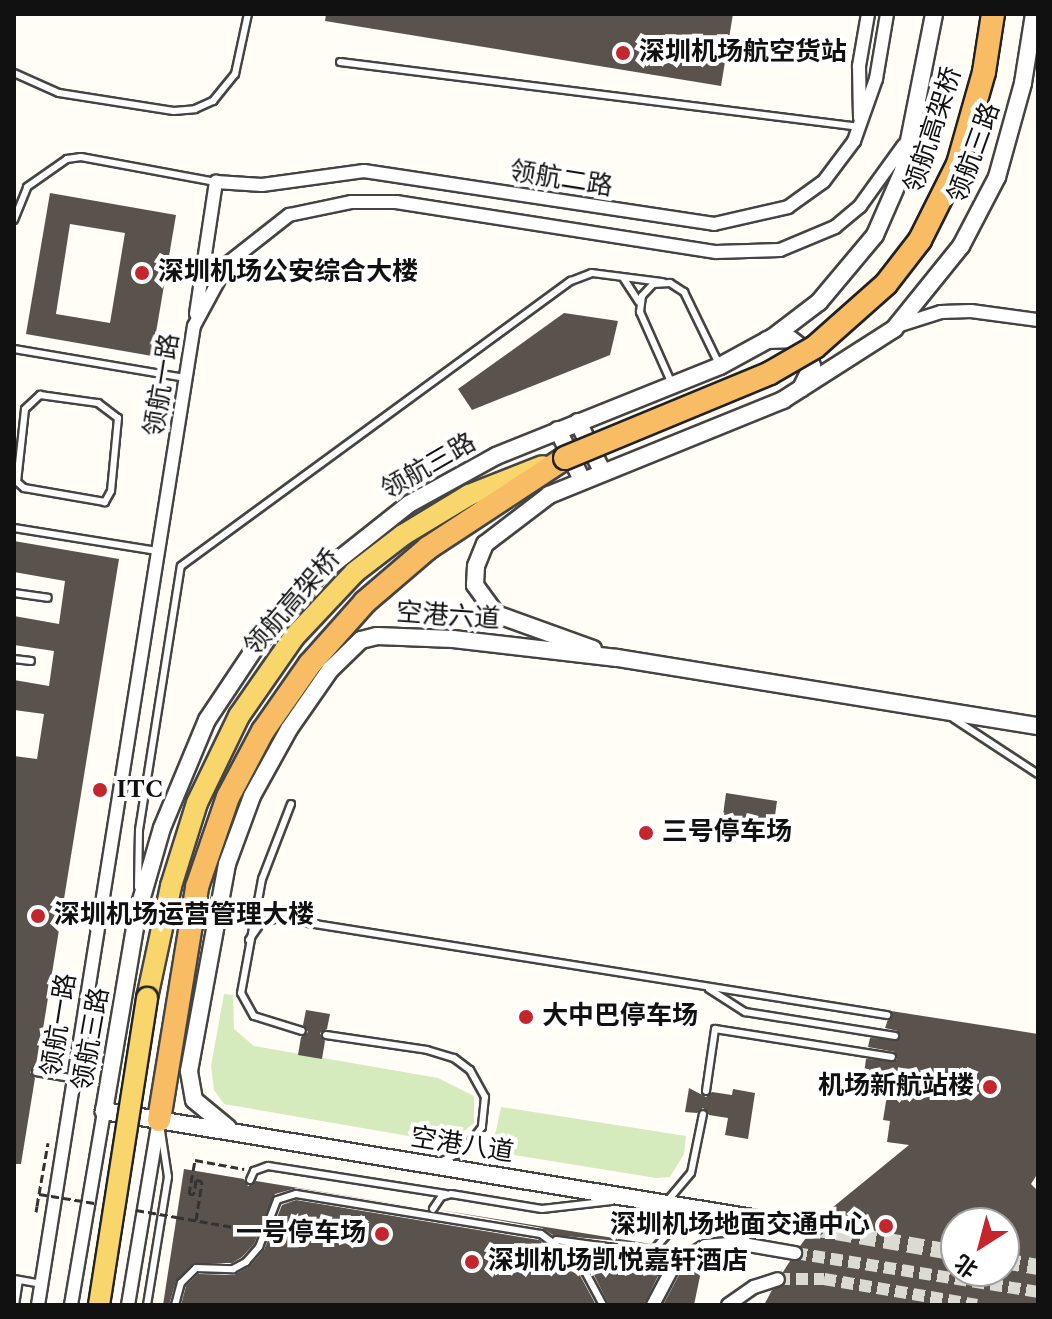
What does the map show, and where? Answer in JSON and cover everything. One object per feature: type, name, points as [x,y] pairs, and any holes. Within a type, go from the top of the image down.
[{"type":"highway","name":"领航高架桥","points":[[565,458],[770,373],[815,347],[886,284],[920,240],[958,164],[984,72],[993,14]]},
{"type":"highway","points":[[159,1120],[197,887],[213,835],[245,762],[336,632],[428,548],[565,458]]},
{"type":"main road","name":"领航高架桥","points":[[99,1305],[161,928],[183,844],[225,743],[294,637],[376,554],[469,495],[565,458]]},
{"type":"street","name":"领航二路","points":[[860,127],[859,66],[868,14]]},
{"type":"street","name":"领航二路","points":[[216,182],[262,185],[364,171],[685,221],[740,222],[806,197],[841,162],[860,127],[879,69],[887,14]]},
{"type":"street","name":"领航三路","points":[[104,1111],[138,911],[175,793],[207,720],[288,606],[348,550],[409,504],[496,456],[720,366],[767,340],[838,284],[875,235],[903,171],[934,14]]},
{"type":"street","name":"领航三路","points":[[617,658],[510,622],[483,600],[475,585],[476,566],[485,544],[499,529],[549,495],[798,393],[894,329],[961,246],[997,177],[1023,83],[1034,14]]},
{"type":"street","name":"领航一路","points":[[38,1305],[194,326],[228,263],[268,227],[317,207],[351,202],[396,202],[716,252],[780,250],[835,227],[860,206],[897,159],[920,96]]},
{"type":"street","points":[[194,326],[216,182]]},
{"type":"street","points":[[894,329],[941,312],[1038,320]]},
{"type":"street","points":[[767,340],[790,339],[806,351],[811,374],[798,393]]},
{"type":"street","points":[[578,422],[602,471]]},
{"type":"street","points":[[558,430],[582,480]]},
{"type":"street","name":"空港六道","points":[[238,1133],[202,1110],[190,1087],[217,905],[252,796],[330,670],[347,650],[377,636],[617,658],[1038,726]]},
{"type":"street","points":[[71,1305],[104,1111]]},
{"type":"street","name":"空港八道","points":[[104,1111],[813,1228]]},
{"type":"street","points":[[128,1305],[159,1120]]},
{"type":"street","points":[[653,1305],[668,1272],[694,1250],[725,1243],[795,1253]]},
{"type":"street","points":[[728,1305],[754,1287],[778,1279]]},
{"type":"lane","points":[[14,73],[59,93],[174,111],[195,109],[213,101],[235,74],[248,14]]},
{"type":"lane","points":[[340,62],[860,127]]},
{"type":"lane","points":[[14,220],[27,187],[67,159],[216,182]]},
{"type":"lane","points":[[138,911],[139,830],[181,566],[571,281],[592,273],[662,282],[684,292],[720,366]]},
{"type":"lane","points":[[621,277],[640,304],[673,386]]},
{"type":"lane","points":[[640,304],[646,289],[662,282]]},
{"type":"lane","points":[[14,349],[185,378]]},
{"type":"lane","points":[[40,395],[98,403],[113,411],[118,418],[109,497],[99,503],[24,488],[16,471],[17,436],[25,409],[40,395]]},
{"type":"lane","points":[[14,528],[158,551]]},
{"type":"lane","points":[[14,593],[48,598]]},
{"type":"lane","points":[[14,659],[31,661]]},
{"type":"lane","points":[[944,711],[1038,774]]},
{"type":"lane","points":[[291,804],[269,856],[249,940],[241,993],[244,1006],[269,1025],[302,1031]]},
{"type":"lane","points":[[249,940],[261,923],[277,918],[887,1015]]},
{"type":"lane","points":[[702,985],[745,1012],[895,1036]]},
{"type":"lane","points":[[706,1091],[715,1029],[892,1057]]},
{"type":"lane","points":[[326,1035],[444,1054],[470,1070],[485,1097],[482,1127],[463,1151],[429,1165]]},
{"type":"lane","points":[[36,1072],[74,1079]]},
{"type":"lane","points":[[662,1203],[691,1173],[703,1114]]},
{"type":"lane","points":[[147,1305],[168,1177],[159,1120]]},
{"type":"lane","points":[[250,1180],[254,1171],[268,1166],[555,1209],[634,1198]]},
{"type":"lane","points":[[175,1305],[190,1271],[240,1266],[253,1256],[277,1200],[296,1194],[651,1253],[678,1222],[706,1210]]},
{"type":"lane","points":[[433,1209],[441,1197],[451,1194]]},
{"type":"lane","points":[[553,1239],[574,1257],[603,1305]]},
{"type":"lane","points":[[574,1257],[668,1272]]},
{"type":"lane","points":[[15,1305],[17,1280],[41,1284]]},
{"type":"path","points":[[36,1212],[48,1143]]},
{"type":"path","points":[[194,1220],[202,1181],[196,1180],[194,1194],[189,1194],[195,1160],[254,1171]]},
{"type":"path","points":[[39,1194],[94,1203]]},
{"type":"path","points":[[136,1210],[264,1232]]},
{"type":"green space","points":[[224,994],[233,995],[234,1029],[254,1046],[438,1078],[474,1096],[474,1123],[449,1143],[224,1104],[214,1090],[211,1066]]},
{"type":"green space","points":[[501,1107],[686,1136],[684,1154],[670,1177],[656,1178],[483,1150],[496,1131]]},
{"type":"building","name":"深圳机场航空货站","points":[[326,14],[733,14],[721,86],[325,21]]},
{"type":"building","name":"深圳机场公安综合大楼","points":[[50,193],[176,215],[152,356],[26,334]],"holes":[[[70,224],[125,233],[110,323],[56,314]]]},
{"type":"building","points":[[564,313],[618,321],[610,355],[472,410],[458,389]]},
{"type":"building","name":"深圳机场运营管理大楼","points":[[14,541],[119,559],[37,1066],[30,1072],[35,1078],[21,1164],[14,1164],[14,756],[37,759],[44,714],[14,710],[14,680],[49,686],[54,651],[14,645],[14,616],[59,624],[65,581],[14,572]]},
{"type":"building","points":[[726,793],[777,801],[774,823],[723,815]]},
{"type":"building","points":[[306,1010],[330,1014],[327,1029],[320,1033],[325,1041],[322,1059],[298,1055],[301,1037],[308,1032],[303,1025]]},
{"type":"building","points":[[891,1011],[1038,1034],[1038,1173],[1031,1184],[1038,1191],[1038,1305],[764,1305],[772,1290],[785,1284],[783,1272],[790,1261],[802,1258],[800,1246],[806,1238],[822,1234],[820,1220],[827,1212],[909,1145],[887,1142],[890,1121],[883,1120],[890,1077],[864,1073],[866,1059],[897,1060],[895,1052],[868,1047],[870,1038],[900,1039],[898,1031],[885,1028]]},
{"type":"building","points":[[689,1088],[706,1097],[712,1092],[732,1095],[733,1089],[755,1093],[748,1139],[725,1135],[728,1118],[709,1115],[703,1108],[697,1113],[685,1112]]},
{"type":"building","points":[[184,1169],[244,1179],[248,1186],[256,1181],[427,1209],[297,1188],[275,1194],[254,1244],[242,1257],[232,1263],[193,1263],[176,1281],[169,1305],[163,1305]]},
{"type":"building","points":[[296,1200],[539,1240],[576,1268],[596,1305],[181,1305],[186,1286],[198,1274],[234,1275],[250,1266],[264,1250],[282,1205]]},
{"type":"building","points":[[440,1210],[651,1244],[553,1235],[542,1228]]},
{"type":"building","points":[[665,1246],[684,1249],[664,1265],[570,1248],[651,1259]]},
{"type":"building","points":[[704,1257],[694,1305],[663,1305],[680,1273]]},
{"type":"building","points":[[589,1265],[658,1276],[644,1305],[609,1305]]},
{"type":"tunnel","points":[[813,1228],[940,1250]]},
{"type":"tunnel","points":[[795,1253],[1038,1292]]},
{"type":"tunnel","points":[[1020,1264],[1038,1267]]},
{"type":"tunnel","points":[[778,1279],[824,1279],[977,1305]]},
{"type":"place","name":"深圳机场航空货站","points":[[623,53]]},
{"type":"place","name":"深圳机场公安综合大楼","points":[[142,273]]},
{"type":"place","name":"ITC","points":[[100,790]]},
{"type":"place","name":"三号停车场","points":[[646,833]]},
{"type":"place","name":"深圳机场运营管理大楼","points":[[38,916]]},
{"type":"place","name":"大中巴停车场","points":[[526,1017]]},
{"type":"place","name":"机场新航站楼","points":[[990,1087]]},
{"type":"place","name":"深圳机场地面交通中心","points":[[886,1226]]},
{"type":"place","name":"一号停车场","points":[[382,1234]]},
{"type":"place","name":"深圳机场凯悦嘉轩酒店","points":[[472,1262]]}]
